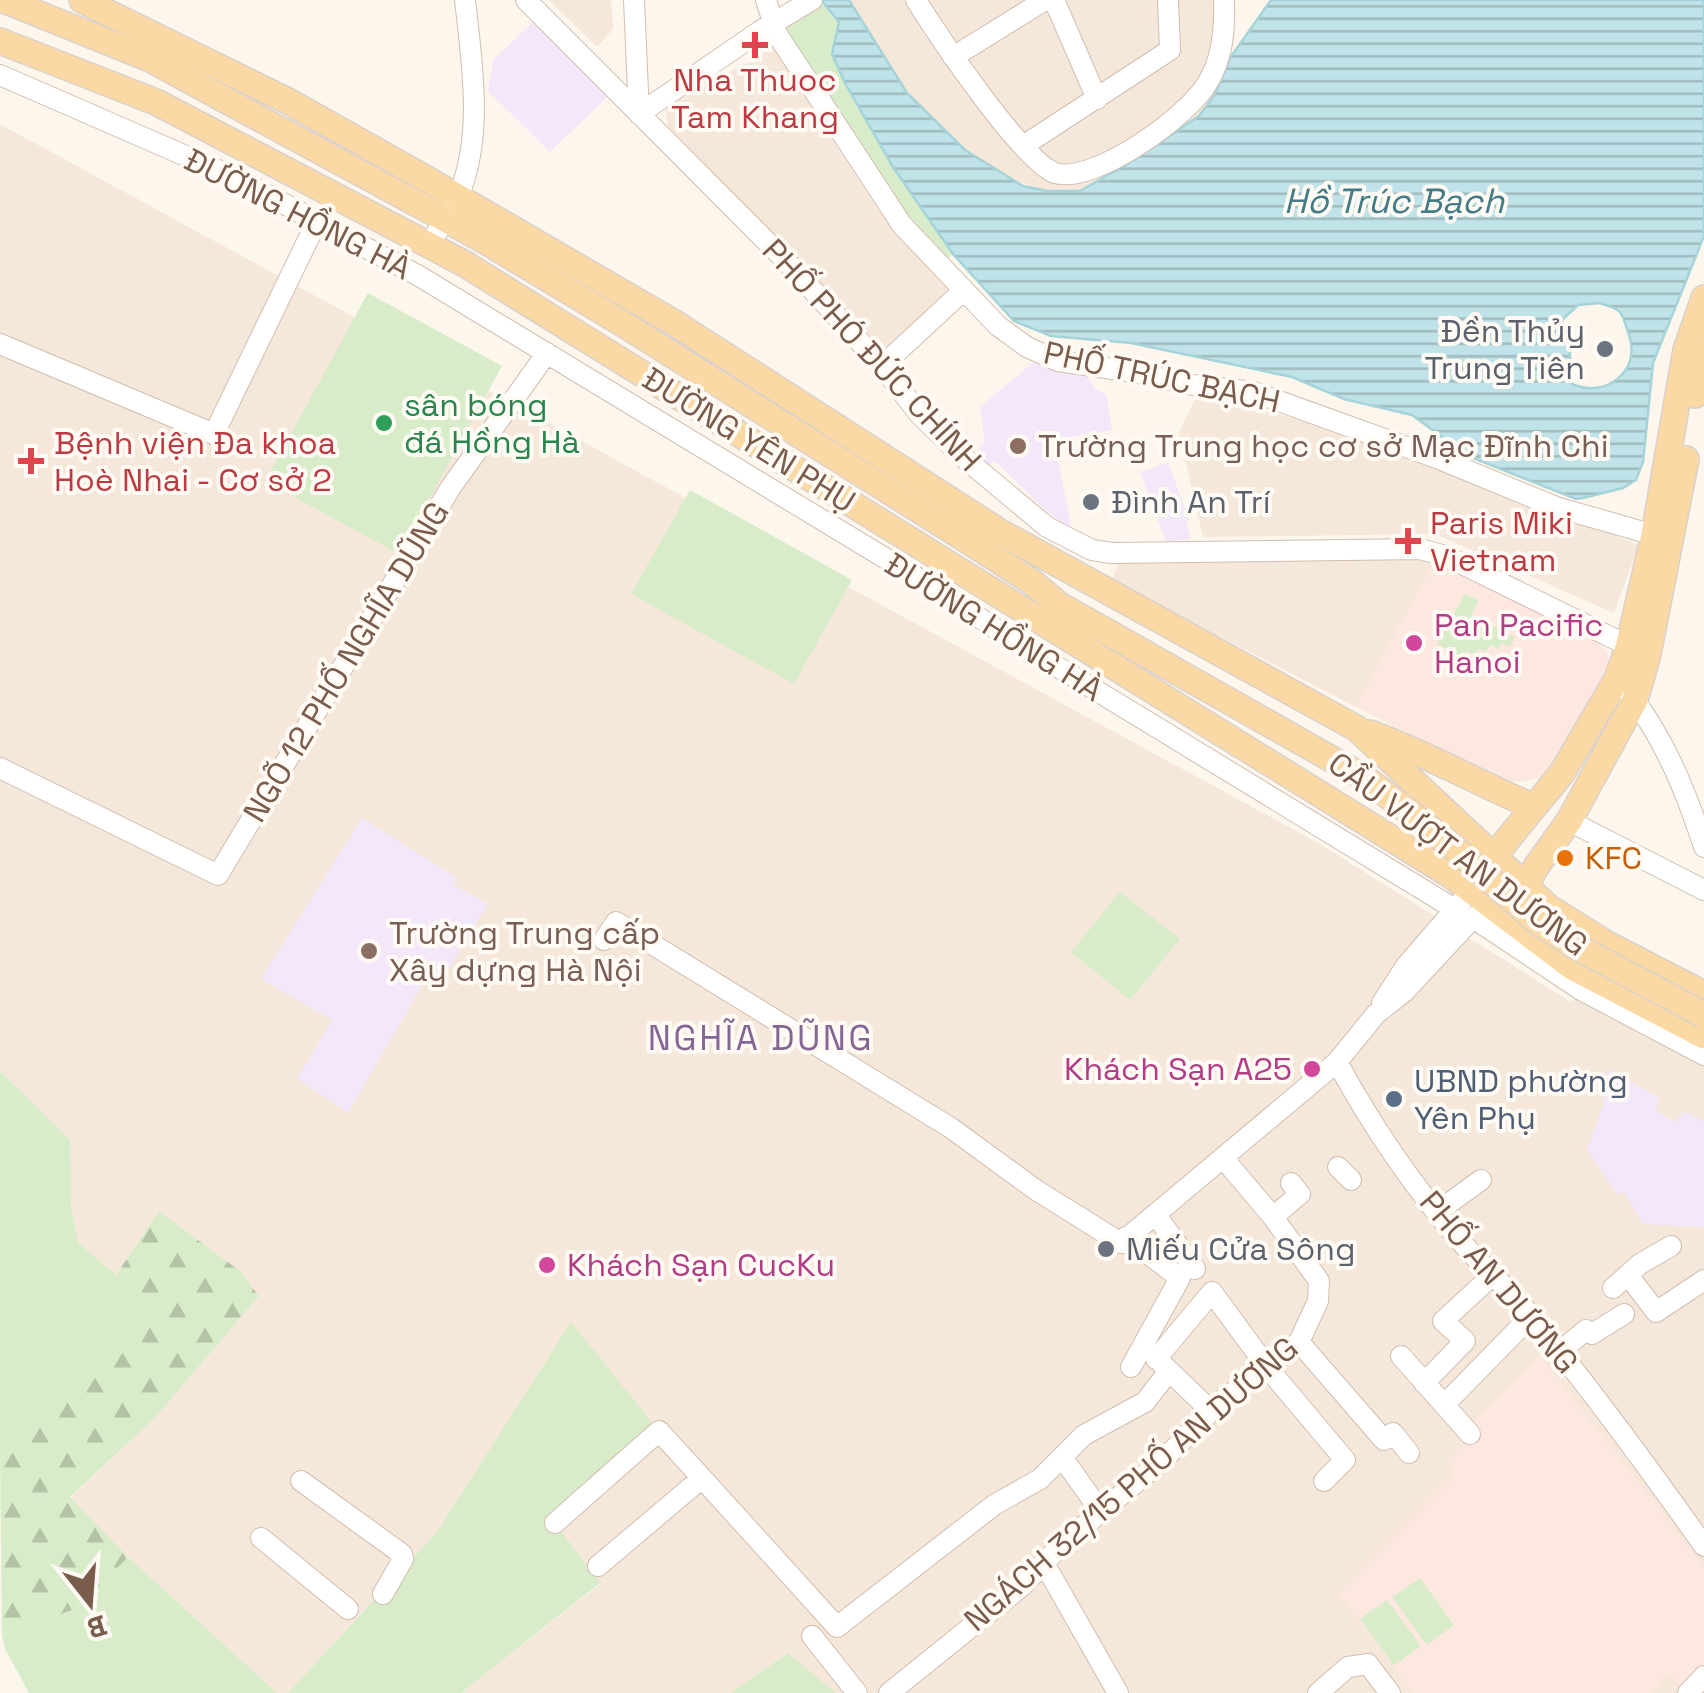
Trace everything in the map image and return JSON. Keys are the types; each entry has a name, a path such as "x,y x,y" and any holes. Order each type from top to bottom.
{"main road":[{"name":"ĐƯỜNG YÊN PHỤ","path":"4,0 150,60 452,208"},
{"name":"ĐƯỜNG YÊN PHỤ","path":"82,0 270,92 452,208 844,429 1000,532 1356,728 1548,907 1607,944 1704,994"},
{"name":"ĐƯỜNG YÊN PHỤ","path":"0,41 156,102 430,244 1354,814 1472,905 1591,977 1704,1036"},
{"name":"ĐƯỜNG YÊN PHỤ","path":"582,284 1032,582 1060,606 1109,633"},
{"path":"1525,887 1570,821 1635,700 1654,534 1686,350 1704,298"},
{"path":"1493,857 1562,773 1617,679 1638,651 1704,351"},
{"path":"994,589 1060,606"},
{"name":"CẦU VƯỢT AN DƯƠNG","path":"1109,633 1366,778 1445,840 1538,922 1704,1016"},
{"path":"1356,728 1425,753 1471,780 1534,807"},
{"path":"1354,814 1399,809 1408,804 1416,781"},
{"path":"1591,977 1607,944"}],"street":[{"path":"430,244 452,208 472,143 472,68 465,0"},
{"name":"PHỐ PHÓ ĐỨC CHÍNH","path":"526,0 786,261 882,366 920,415 1046,527 1092,550 1121,553 1420,549 1446,556 1638,651"},
{"path":"634,0 640,114"},
{"name":"PHỐ TRÚC BẠCH","path":"766,0 772,24 902,225 998,326 1043,356 1193,385 1254,392 1437,458 1556,507 1654,534"},
{"path":"640,114 812,0"},
{"path":"916,0 952,57 1022,146 1056,173 1081,173 1107,163 1188,109 1219,59 1224,0"},
{"path":"952,57 1045,0"},
{"path":"1054,0 1097,99"},
{"path":"1022,146 1170,50 1168,0"},
{"name":"ĐƯỜNG HỒNG HÀ","path":"0,75 234,177 420,276 1472,905 1581,990 1704,1055"},
{"path":"0,344 214,434 317,221"},
{"path":"882,366 964,290"},
{"name":"NGÕ 12 PHỐ NGHĨA DŨNG","path":"0,768 218,875 451,487 547,353"},
{"path":"1617,679 1646,713 1689,801 1704,847"},
{"path":"1570,821 1704,890"},
{"path":"610,931 951,1128 1089,1226 1121,1242 1338,1062 1376,1014 1404,992 1472,905 1493,857"},
{"path":"1472,905 1525,887"},
{"name":"PHỐ AN DƯƠNG","path":"1338,1062 1376,1130 1437,1212 1531,1316 1632,1444 1704,1546"},
{"name":"NGÁCH 32/15 PHỐ AN DƯƠNG","path":"889,1693 1022,1586 1100,1512 1164,1459 1211,1411 1299,1342 1318,1301 1319,1281 1224,1158"},
{"path":"1437,1212 1481,1180"},
{"path":"1273,1217 1300,1194 1291,1183"},
{"path":"1155,1214 1194,1269"},
{"path":"555,1523 659,1431 838,1626 994,1505 1040,1479 1084,1435 1145,1402 1180,1278 1126,1237"},
{"path":"1559,1352 1586,1330 1592,1334 1624,1293 1671,1246"},
{"path":"1424,1383 1464,1341 1444,1322 1494,1274"},
{"path":"1624,1293 1656,1312 1704,1280"},
{"path":"1131,1367 1156,1359 1212,1292 1267,1367 1345,1460 1324,1480"},
{"path":"1444,1404 1531,1316"},
{"path":"1299,1342 1384,1440 1392,1433 1410,1453"},
{"path":"1401,1356 1470,1434"},
{"path":"1156,1359 1211,1411"},
{"path":"1062,1457 1100,1512"},
{"path":"598,1566 702,1478"},
{"path":"301,1481 402,1554 403,1559 383,1594"},
{"path":"261,1538 348,1609"},
{"path":"1044,1563 1118,1693"},
{"path":"812,1636 857,1693"},
{"path":"1318,1693 1348,1667 1368,1664 1390,1693"},
{"path":"1688,1693 1704,1676"}],"shaded area":[{"path":"549,0 611,0 613,29 597,47"},
{"path":"849,0 1233,0 1230,58 1214,96 1199,116 1080,191 1047,191 1011,180 965,150 907,93"},
{"path":"535,20 610,94 550,152 488,91 493,60"},
{"path":"773,48 878,209 954,290 885,351 668,126 666,107"},
{"path":"0,124 1320,844 1571,1002 1581,990 1704,1054 1704,1693 836,1693 788,1653 730,1693 461,1693 600,1584 555,1523 571,1323 437,1532 288,1693 277,1693 128,1557 70,1498 153,1420 259,1296 240,1271 159,1211 116,1275 78,1242 71,1206 69,1140 0,1071"},
{"name":"Trường Trung học cơ sở Mạc Đĩnh Chi","path":"1035,361 1084,372 1095,389 1106,394 1112,430 1054,440 1072,530 1046,511 995,461 989,465 976,451 985,442 980,407"},
{"path":"1198,393 1319,425 1473,478 1639,545 1614,613 1435,534 1203,537 1179,432"},
{"path":"1168,462 1189,519 1186,521 1191,539 1166,542 1140,472"},
{"path":"1437,558 1356,707 1112,581 1119,560"},
{"path":"1437,558 1593,638 1607,651 1611,668 1543,777 1501,781 1356,707"},
{"name":"Trường Trung cấp Xây dựng Hà Nội","path":"362,818 457,878 454,885 488,904 438,987 425,980 348,1113 297,1079 332,1020 261,979"},
{"path":"1610,1070 1660,1098 1655,1110 1675,1122 1685,1111 1704,1122 1704,1227 1643,1224 1624,1191 1617,1195 1587,1150 1605,1099 1594,1087"},
{"path":"1540,1356 1704,1567 1704,1671 1685,1690 1668,1673 1651,1693 1413,1693 1340,1593 1456,1474 1447,1461 1474,1437 1467,1429"}],"green space":[{"path":"824,5 839,21 832,54 845,83 893,167 953,254 945,260 909,229 785,31 789,21"},
{"name":"sân bóng đá Hồng Hà","path":"368,293 502,366 399,554 265,481"},
{"path":"690,490 852,580 794,684 631,594"},
{"path":"1465,594 1479,600 1471,615 1515,637 1510,647 1502,643 1498,649 1490,645 1486,652 1479,648 1475,655 1467,651 1463,658 1437,644"},
{"path":"1120,892 1180,939 1130,1000 1071,952"},
{"path":"0,1071 70,1140 71,1206 78,1242 149,1304 0,1449"},
{"path":"159,1211 240,1271 259,1296 153,1420 70,1497 128,1557 78,1608 2,1635 0,1449 148,1304 116,1275"},
{"path":"571,1322 655,1426 555,1523 600,1583 461,1693 288,1693 437,1532"},
{"path":"128,1557 277,1693 29,1693 5,1649 2,1635 78,1608"},
{"path":"1420,1578 1454,1625 1427,1645 1392,1597"},
{"path":"1387,1600 1421,1646 1394,1666 1360,1619"},
{"path":"788,1653 836,1693 730,1693"}],"water":[{"name":"Hồ Trúc Bạch","path":"821,0 849,0 907,93 965,150 1023,186 1080,191 1199,116 1214,96 1230,58 1271,0 1704,0 1704,236 1653,363 1643,462 1636,480 1623,488 1576,499 1468,456 1412,415 1344,399 1292,377 1131,343 1051,336 1014,321 953,254 893,167 832,54 839,22","holes":["1599,303 1618,310 1623,317 1632,348 1630,360 1618,379 1597,388 1584,388 1572,384 1569,341 1562,320 1578,305"]}],"place":[{"name":"Nha Thuoc Tam Khang","path":"755,45"},
{"name":"Đền Thủy Trung Tiên","path":"1605,349"},
{"name":"sân bóng đá Hồng Hà","path":"384,423"},
{"name":"Trường Trung học cơ sở Mạc Đĩnh Chi","path":"1018,446"},
{"name":"Bệnh viện Đa khoa Hoè Nhai - Cơ sở 2","path":"31,461"},
{"name":"Đình An Trí","path":"1091,502"},
{"name":"Paris Miki Vietnam","path":"1408,541"},
{"name":"Pan Pacific Hanoi","path":"1414,643"},
{"name":"KFC","path":"1565,858"},
{"name":"Trường Trung cấp Xây dựng Hà Nội","path":"369,951"},
{"name":"Khách Sạn A25","path":"1312,1069"},
{"name":"UBND phường Yên Phụ","path":"1394,1099"},
{"name":"Miếu Cửa Sông","path":"1106,1249"},
{"name":"Khách Sạn CucKu","path":"547,1265"}],"district":[{"name":"NGHĨA DŨNG","path":"761,1038"}]}
